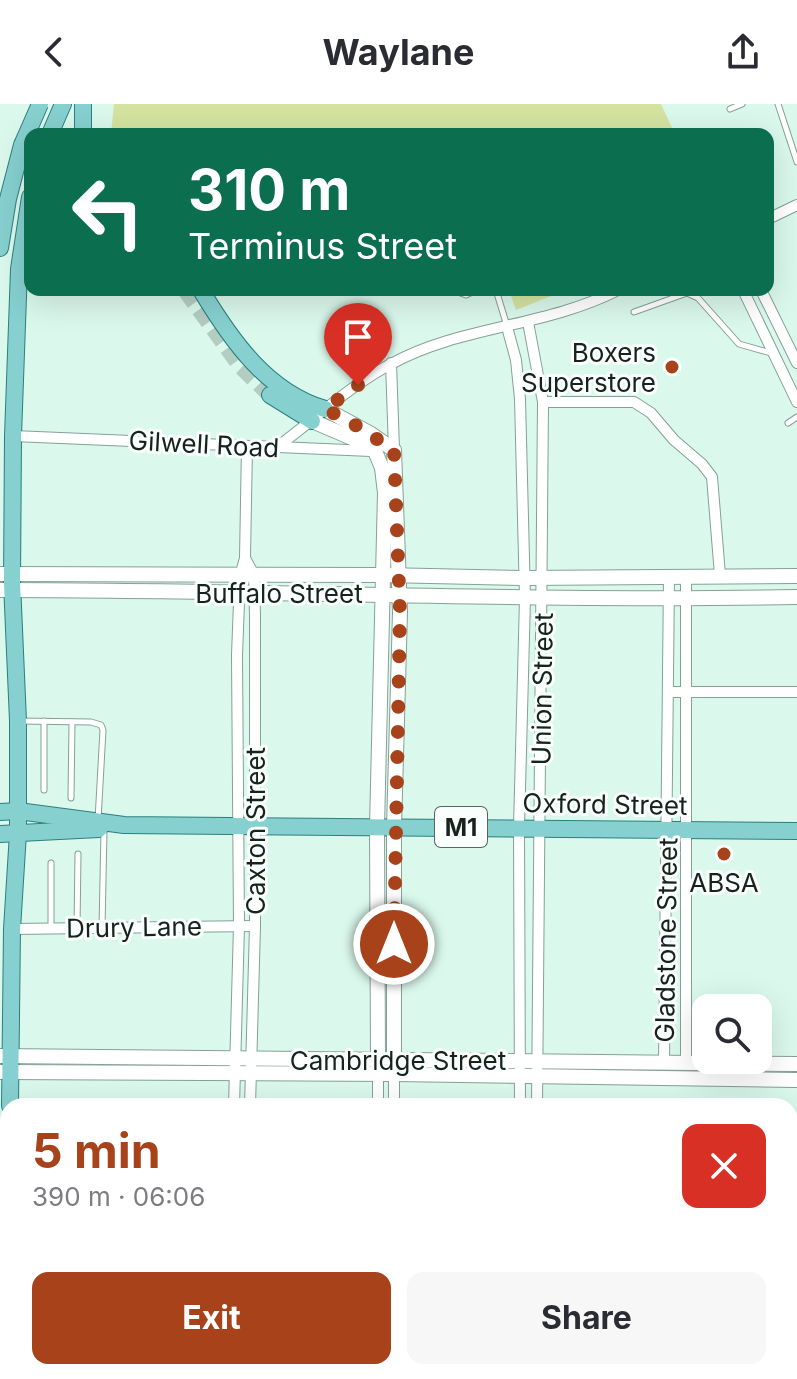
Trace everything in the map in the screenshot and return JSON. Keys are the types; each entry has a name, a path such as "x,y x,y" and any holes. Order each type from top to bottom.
{"main road":[{"path":"39,104 47,128"},
{"path":"29,128 39,104"},
{"path":"52,128 63,104"},
{"path":"83,104 83,128"},
{"path":"0,248 4,198 24,140"},
{"path":"9,1098 5,1064 18,833 18,721 6,582 19,269 24,234"},
{"path":"205,296 237,343 273,382 318,415"},
{"path":"270,395 318,415"},
{"name":"Oxford Street","path":"0,812 18,811 101,825"},
{"name":"Oxford Street","path":"0,834 101,825 797,831"}],"street":[{"path":"4,198 24,200"},
{"path":"774,216 797,205"},
{"path":"277,447 391,363 435,346 572,310 604,296"},
{"path":"746,296 797,402"},
{"path":"764,296 797,363"},
{"name":"Union Street","path":"528,322 543,402 537,1098"},
{"name":"Union Street","path":"507,327 516,360 520,399 525,598 519,827 520,1098"},
{"path":"391,363 394,450 391,575 384,593 386,827 394,1098"},
{"path":"543,402 634,402 651,413 674,440 702,464 715,484 720,575"},
{"path":"318,415 349,421 394,450"},
{"path":"318,415 375,451 384,478 391,575 399,594 386,827 378,1098"},
{"name":"Gilwell Road","path":"13,436 394,450"},
{"name":"Caxton Street","path":"247,446 245,558 255,826 250,1098"},
{"name":"Buffalo Street","path":"6,582 247,576 797,576"},
{"name":"Gladstone Street","path":"664,1062 669,577"},
{"name":"Gladstone Street","path":"686,577 686,1063"},
{"name":"Buffalo Street","path":"6,582 247,593 384,593 525,598 797,597"},
{"name":"Caxton Street","path":"234,1098 239,926 237,827 247,593"},
{"path":"669,692 797,692"},
{"name":"Drury Lane","path":"12,929 255,926"},
{"name":"Cambridge Street","path":"537,1068 664,1062 797,1064"},
{"name":"Cambridge Street","path":"5,1064 537,1068 797,1080"}],"lane":[{"path":"730,109 742,104"},
{"path":"778,104 797,162"},
{"path":"498,296 507,327"},
{"path":"634,312 679,296"},
{"path":"694,296 739,344 772,353"},
{"path":"788,423 797,417"},
{"path":"18,721 91,722 101,725 102,928"},
{"path":"44,721 44,790"},
{"path":"71,798 72,722"},
{"path":"77,928 78,854"},
{"path":"51,863 51,928"}],"green space":[{"path":"114,104 661,104 672,128 112,128"},
{"path":"511,296 551,296 516,310"}],"tunnel":[{"path":"189,296 240,366 270,395"}],"place":[{"name":"Boxers Superstore","path":"672,367"},
{"name":"ABSA","path":"724,854"}],"route":[{"path":"358,385 325,409 394,450 400,612 394,944"}]}
